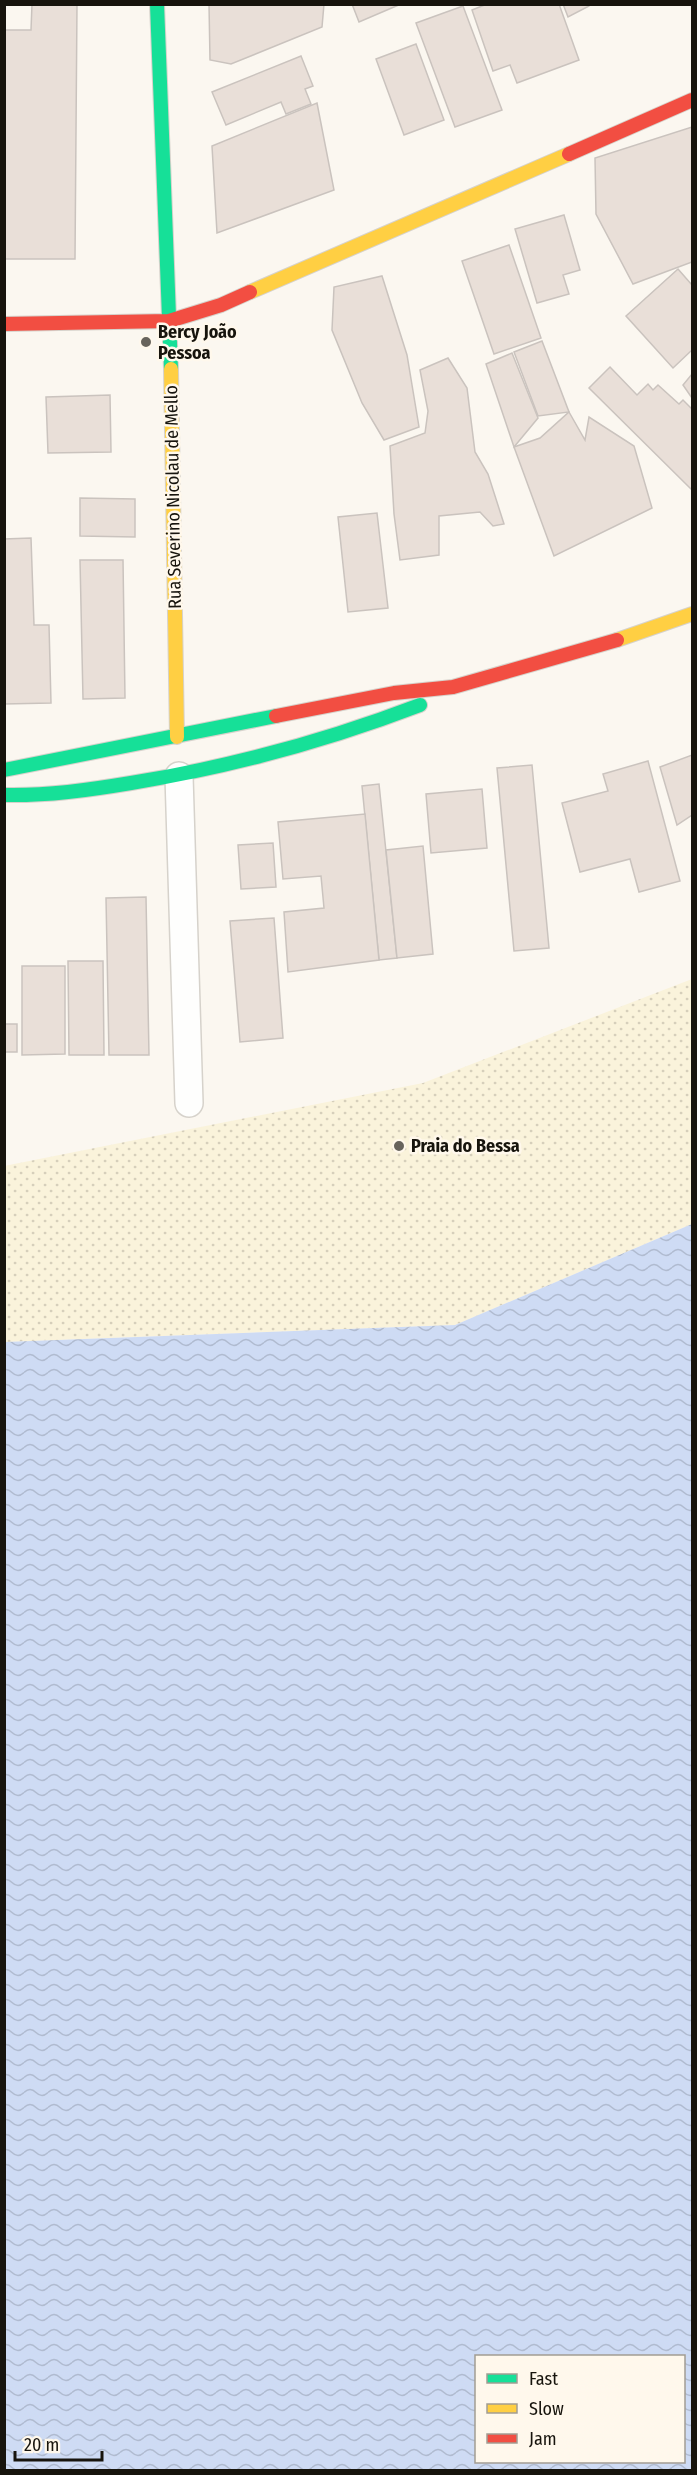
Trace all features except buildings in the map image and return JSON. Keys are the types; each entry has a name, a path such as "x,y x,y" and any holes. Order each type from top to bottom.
{"main road":[{"name":"Rua Severino Nicolau de Mello","path":"157,4 170,321 177,737"},
{"path":"4,324 170,321 231,301 693,100"},
{"path":"4,770 394,693 453,687 616,640 693,614"},
{"path":"4,795 74,791 179,776 331,737 419,705 453,687"}],"street":[{"path":"179,776 189,1102"}],"sand":[{"name":"Praia do Bessa","path":"692,979 692,1224 455,1325 5,1342 4,1166 423,1083"}],"water":[{"path":"692,1224 692,2470 5,2470 5,1342 455,1325"}],"traffic: fast":[{"path":"157,4 171,369"},
{"path":"4,795 36,795 84,790 205,769 277,752 420,705"},
{"path":"4,770 276,716"}],"traffic: slow":[{"path":"250,292 569,154"},
{"path":"171,369 177,737"},
{"path":"617,640 692,614"}],"traffic: jam":[{"path":"569,154 692,100"},
{"path":"4,324 169,321 221,305 250,292"},
{"path":"276,716 394,693 453,687 617,640"}],"place":[{"name":"Bercy João Pessoa","path":"146,342"},
{"name":"Praia do Bessa","path":"399,1146"}]}
